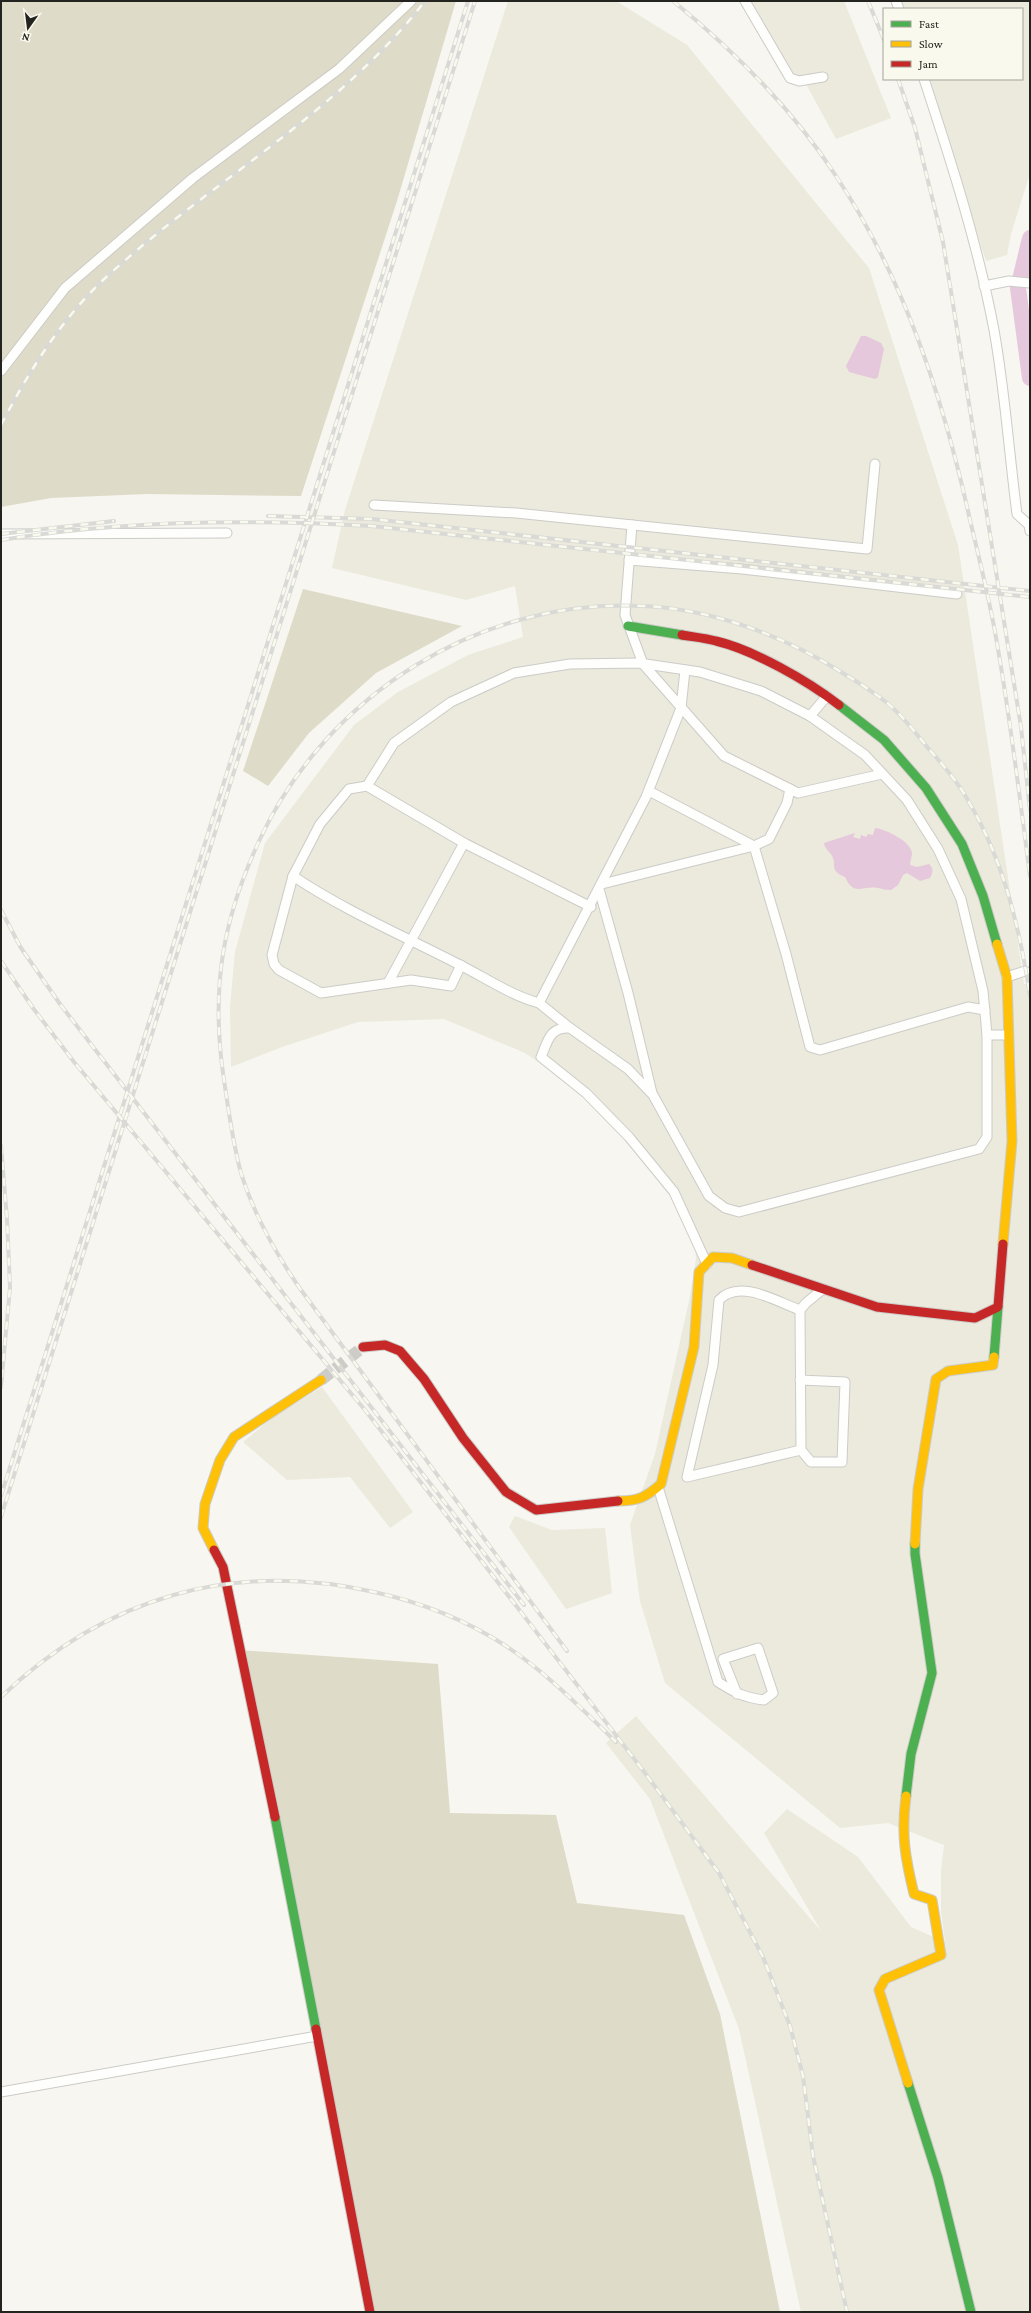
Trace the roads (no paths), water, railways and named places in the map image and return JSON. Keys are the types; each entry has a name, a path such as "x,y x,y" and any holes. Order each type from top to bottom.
{"street":[{"path":"1,371 65,288 193,178 339,69 410,1"},
{"path":"745,1 790,78 799,81 823,77"},
{"path":"924,80 952,163 984,286 994,331 1017,514 1028,525 1030,531"},
{"path":"984,286 1009,281 1030,283"},
{"path":"374,505 516,513 867,549 875,464"},
{"path":"632,525 625,615 643,664 680,708 724,756 798,793 882,774"},
{"path":"1,534 9,536 227,533"},
{"path":"629,560 742,569 958,594"},
{"path":"628,626 717,641 761,658 827,696 884,740 926,788 962,844 983,896 1007,977 1012,1141 993,1365 948,1372 936,1379 918,1489 915,1554 932,1673 911,1754 902,1824 906,1860 914,1894 932,1900 941,1954 885,1979 879,1990 938,2178 971,2312"},
{"path":"293,876 318,893 461,965 520,998 539,1003 570,1028 628,1069 653,1095 709,1196 725,1208 739,1212 979,1148 987,1137 987,1035 983,991 961,899 938,849 907,800 865,755 810,716 761,691 700,672 643,664 570,664 514,673 451,702 394,742 367,786"},
{"path":"539,1003 591,907 649,791 680,708 685,670"},
{"path":"810,716 827,696"},
{"path":"461,965 451,986 411,980 321,993 279,970 274,964 272,955 293,876 320,824 349,789 367,786 464,843 591,907"},
{"path":"601,887 754,846 769,839 788,803 790,789"},
{"path":"649,791 754,846 786,954 810,1047 820,1050 968,1007 985,1010"},
{"path":"388,983 464,843"},
{"path":"601,887 653,1095"},
{"path":"1007,977 1025,971"},
{"path":"570,1028 560,1028 553,1032 541,1057 586,1093 629,1137 674,1192 707,1264"},
{"path":"987,1035 1008,1035"},
{"path":"363,1347 386,1345 400,1351 424,1379 463,1438 506,1492 536,1510 612,1502 631,1502 646,1497 658,1487 675,1432 694,1347 699,1272 713,1257 732,1258 877,1307 975,1318 998,1307"},
{"path":"800,1310 752,1292 736,1290 725,1294 720,1300 713,1365 687,1477 801,1450"},
{"path":"800,1380 845,1382 842,1462 811,1462 801,1450 800,1380 800,1310 806,1302 823,1290"},
{"path":"321,1380 234,1437 220,1460 212,1481 205,1504 202,1528 224,1567 227,1593 260,1738 370,2312"},
{"path":"658,1487 718,1682 737,1694 742,1697 764,1700 774,1693 758,1648 723,1660 737,1694"},
{"path":"1,2092 317,2036"}],"waterway":[{"path":"1030,238 1018,288 1030,378"}],"tunnel":[{"path":"321,1380 363,1347"}],"railway":[{"path":"1,425 24,383 50,343 64,323 96,287 152,237 316,111 355,77 391,40 425,1"},
{"path":"1,1496 468,1"},
{"path":"1,1517 475,1"},
{"path":"673,1 740,61 782,105 801,128 836,176 860,216 882,256 902,298 919,341 947,429 985,584 1007,705 1030,876"},
{"path":"868,1 883,38"},
{"path":"898,80 915,128 943,242 1021,727 1030,810"},
{"path":"268,516 372,519 1030,591"},
{"path":"1,534 114,521"},
{"path":"1,540 93,528 186,523 278,522 371,526 1030,597"},
{"path":"567,1651 301,1290 266,1234 246,1189 230,1123 223,1073 219,1011 223,953 229,925 247,868 260,839 289,787 326,740 369,699 417,665 469,638 525,618 583,608 643,606 695,612 720,618 746,626 795,646 864,686 897,712 945,768 966,796 982,826 1001,873 1016,922 1030,996"},
{"path":"1,910 21,948 60,1004 524,1605"},
{"path":"1,961 33,1008 74,1062 365,1410 642,1769 719,1873 763,1957 790,2026 803,2076 813,2156 847,2312"},
{"path":"1,1146 7,1219 10,1287 1,1387"},
{"path":"1,1697 41,1662 83,1634 128,1611 174,1595 221,1585 271,1581 322,1583 391,1596 442,1613 475,1628 506,1646 536,1668 563,1691 616,1742"}]}
